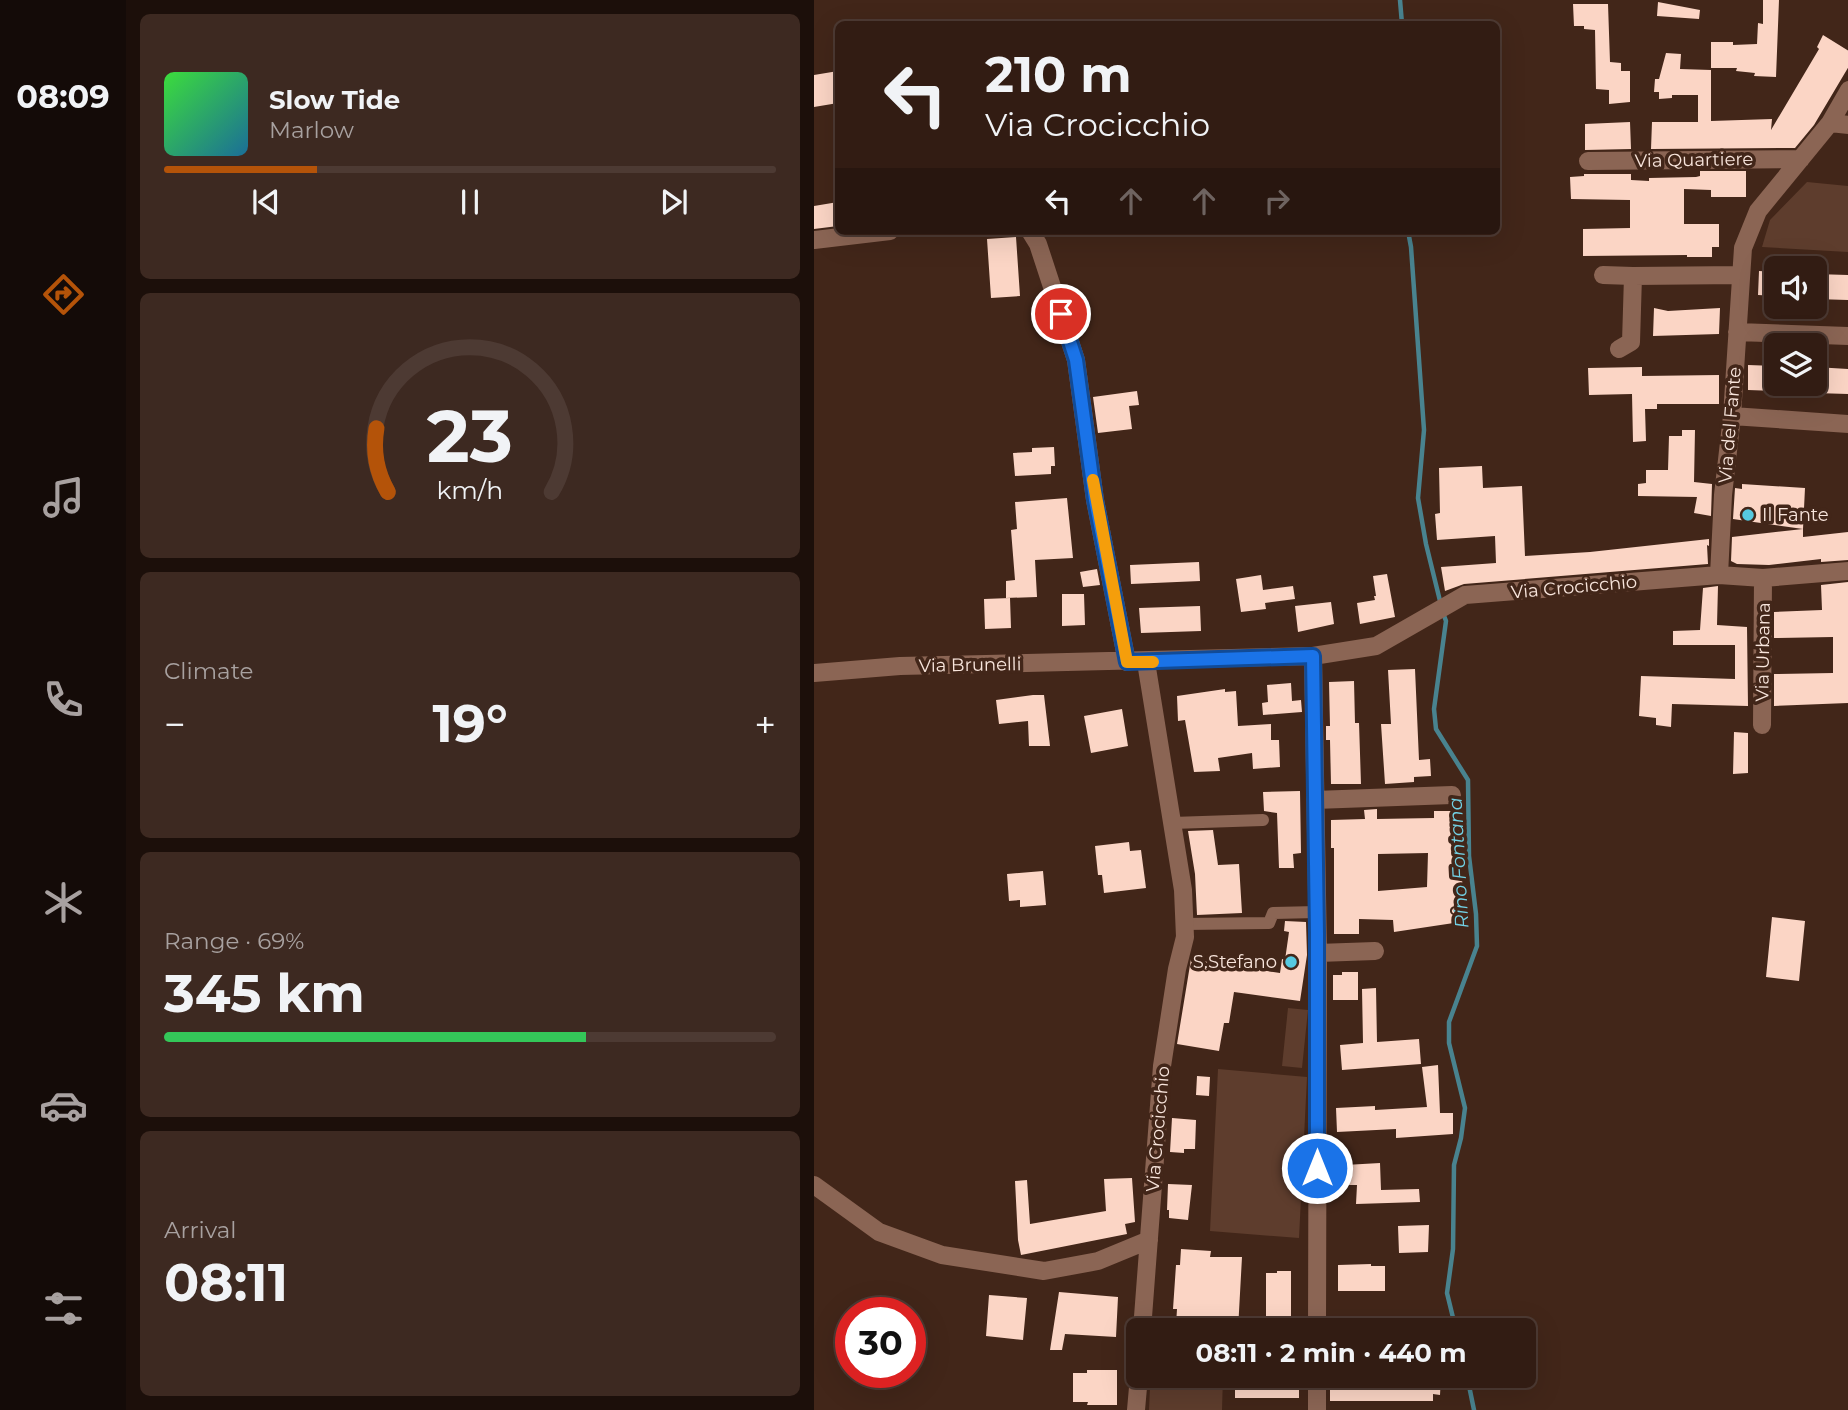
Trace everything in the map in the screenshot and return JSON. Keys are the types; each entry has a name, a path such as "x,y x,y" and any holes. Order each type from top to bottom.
{"street":[{"name":"Via del Fante","path":"1719,575 1743,248 1758,211 1830,124 1848,90"},
{"path":"1830,124 1848,125"},
{"name":"Via Quartiere","path":"1588,162 1801,159"},
{"path":"814,240 856,235"},
{"path":"1033,235 1039,244 1076,360 1095,500 1127,662"},
{"path":"1603,275 1741,275"},
{"path":"1619,349 1631,342 1633,276"},
{"path":"1737,332 1848,336"},
{"path":"1732,416 1848,424"},
{"name":"Via Crocicchio","path":"1127,662 1313,656 1376,646 1465,596 1719,575 1763,578 1848,571"},
{"name":"Via Urbana","path":"1762,725 1763,578"},
{"path":"1313,656 1317,912 1317,1318"},
{"name":"Via Brunelli","path":"814,673 900,666 1127,662"},
{"name":"Via Crocicchio","path":"1143,1318 1162,1066 1177,969 1185,937 1183,890 1146,662"},
{"path":"1315,800 1452,795"},
{"path":"1172,823 1263,820"},
{"path":"1184,924 1269,923 1273,913 1317,912"},
{"path":"1317,953 1375,951"},
{"path":"814,1185 879,1233 942,1255 1044,1271 1098,1261 1149,1240"},
{"path":"1136,1410 1138,1388"},
{"path":"1317,1388 1317,1410"}],"shaded area":[{"path":"1807,182 1848,186 1848,252 1762,247 1770,220"},
{"path":"1288,1008 1308,1010 1302,1068 1282,1066"},
{"path":"1218,1069 1307,1077 1299,1238 1210,1231"},
{"path":"1150,1388 1223,1388 1222,1410 1149,1410"}],"building":[{"path":"1763,0 1779,0 1776,77 1754,76 1755,73 1736,71 1737,68 1711,68 1711,42 1757,44 1758,23 1763,24"},
{"path":"1658,2 1700,10 1699,19 1657,16"},
{"path":"1573,4 1608,4 1610,62 1621,63 1621,71 1630,71 1630,102 1609,104 1609,90 1596,89 1595,30 1574,26"},
{"path":"1823,35 1849,51 1849,66 1814,125 1795,148 1651,149 1652,122 1698,122 1698,95 1672,95 1672,98 1659,99 1659,92 1654,92 1655,79 1659,79 1666,53 1681,54 1680,69 1711,70 1711,121 1772,119 1771,130 1819,49 1817,47"},
{"path":"835,72 835,104 814,107 814,75"},
{"path":"1630,122 1631,149 1585,150 1585,124"},
{"path":"1700,171 1746,171 1746,197 1711,197 1711,190 1684,189 1684,224 1719,224 1719,247 1712,247 1712,257 1583,256 1583,229 1630,228 1630,200 1571,199 1570,177 1584,174 1631,174 1631,180 1649,181 1649,178 1696,177 1700,176"},
{"path":"835,202 835,226 814,229 814,206"},
{"path":"1016,237 1020,296 991,298 987,239"},
{"path":"1759,271 1764,271 1764,295 1758,295"},
{"path":"1827,274 1849,275 1849,300 1827,299"},
{"path":"1654,308 1668,311 1720,308 1719,334 1653,336"},
{"path":"1748,365 1764,366 1764,391 1748,390"},
{"path":"1642,367 1642,376 1719,375 1719,404 1657,404 1657,409 1645,409 1646,441 1633,442 1632,394 1589,395 1588,368"},
{"path":"1827,368 1849,369 1849,394 1827,393"},
{"path":"1137,391 1139,405 1129,406 1132,429 1098,433 1093,397"},
{"path":"1682,430 1695,430 1694,482 1712,484 1711,516 1694,513 1697,497 1638,496 1638,484 1646,483 1646,470 1668,470 1669,436 1682,436"},
{"path":"1054,447 1055,466 1051,466 1051,474 1015,476 1013,453 1032,452 1032,448"},
{"path":"1482,466 1483,488 1522,486 1525,556 1709,539 1708,564 1464,584 1445,591 1441,567 1496,563 1495,536 1437,540 1435,514 1440,513 1439,468"},
{"path":"1742,484 1805,488 1803,529 1733,519 1735,488 1742,489"},
{"path":"1067,498 1073,558 1035,560 1037,597 1006,598 1006,581 1015,580 1011,530 1017,529 1015,502"},
{"path":"1803,529 1803,537 1849,532 1849,560 1821,562 1821,559 1769,565 1737,564 1731,561 1732,537"},
{"path":"1199,562 1200,581 1131,584 1130,565"},
{"path":"1097,569 1100,585 1083,587 1080,572"},
{"path":"1387,574 1395,617 1360,624 1357,603 1375,600 1373,576"},
{"path":"1261,575 1263,590 1293,586 1295,599 1265,603 1266,609 1241,612 1236,579"},
{"path":"1849,582 1849,703 1774,706 1774,674 1833,673 1833,637 1774,638 1774,612 1822,610 1821,585"},
{"path":"1718,586 1717,625 1747,627 1748,706 1672,704 1671,727 1656,725 1656,718 1639,716 1641,676 1735,679 1735,645 1673,645 1673,631 1700,630 1703,588"},
{"path":"1062,594 1084,594 1085,625 1062,626"},
{"path":"1010,598 1011,628 985,629 984,599"},
{"path":"1331,602 1334,624 1298,632 1295,606"},
{"path":"1200,606 1201,631 1141,633 1139,608"},
{"path":"1415,669 1419,760 1430,759 1431,776 1414,777 1414,782 1385,784 1381,724 1391,724 1388,670"},
{"path":"1354,681 1355,723 1359,723 1361,784 1331,784 1330,740 1326,740 1326,726 1330,726 1329,682"},
{"path":"1291,683 1292,701 1301,700 1302,712 1263,715 1262,703 1268,702 1267,685"},
{"path":"1225,689 1225,692 1236,691 1238,726 1271,724 1271,740 1279,740 1280,767 1253,769 1252,753 1218,758 1220,771 1194,772 1185,720 1178,721 1177,696"},
{"path":"1044,695 1050,746 1029,746 1028,721 999,724 996,700"},
{"path":"1122,709 1128,746 1091,753 1084,716"},
{"path":"1734,732 1748,733 1748,773 1733,774"},
{"path":"1300,791 1301,853 1293,854 1294,868 1279,868 1277,813 1264,811 1263,792"},
{"path":"1377,809 1377,819 1434,818 1434,811 1459,811 1457,838 1467,921 1394,932 1393,920 1359,919 1359,934 1334,934 1334,848 1331,848 1331,820 1365,819 1364,810","holes":["1428,853 1427,887 1378,891 1378,854"]},
{"path":"1213,830 1218,865 1239,864 1242,913 1197,915 1195,874 1188,831"},
{"path":"1129,842 1130,851 1141,850 1146,888 1104,893 1102,875 1098,875 1095,846"},
{"path":"1043,871 1046,905 1020,907 1020,900 1009,901 1007,874"},
{"path":"1772,917 1805,921 1799,981 1766,977"},
{"path":"1285,921 1306,922 1307,955 1300,1001 1234,992 1229,1023 1224,1023 1219,1051 1177,1044 1191,959 1280,973 1289,932 1284,931"},
{"path":"1342,972 1358,972 1358,1000 1333,1000 1333,975 1342,975"},
{"path":"1376,988 1377,1042 1419,1039 1421,1064 1342,1070 1340,1045 1363,1043 1362,989"},
{"path":"1438,1065 1440,1113 1453,1113 1453,1134 1396,1138 1396,1129 1337,1132 1336,1108 1375,1106 1375,1110 1427,1107 1422,1067"},
{"path":"1197,1076 1210,1077 1209,1096 1196,1095"},
{"path":"1172,1118 1196,1120 1195,1149 1184,1149 1184,1153 1170,1152"},
{"path":"1380,1163 1381,1190 1419,1189 1420,1202 1356,1204 1357,1185 1346,1185 1345,1165"},
{"path":"1132,1178 1135,1222 1125,1224 1127,1234 1021,1255 1015,1181 1027,1180 1030,1224 1106,1211 1104,1179"},
{"path":"1168,1184 1192,1185 1188,1220 1169,1218"},
{"path":"1429,1225 1428,1252 1399,1253 1398,1226"},
{"path":"1181,1249 1211,1251 1210,1257 1242,1257 1239,1318 1176,1318 1177,1309 1173,1309 1176,1265 1180,1265"},
{"path":"1338,1265 1385,1266 1385,1291 1338,1291"},
{"path":"1291,1271 1291,1318 1266,1318 1266,1273"},
{"path":"1059,1292 1118,1297 1116,1337 1065,1334 1062,1350 1050,1350"},
{"path":"989,1295 1027,1298 1023,1340 986,1336"},
{"path":"1087,1370 1117,1370 1117,1405 1073,1402 1073,1373 1087,1373"},
{"path":"1235,1388 1299,1388 1299,1398 1235,1398"},
{"path":"1330,1388 1440,1388 1440,1395 1433,1394 1433,1401 1330,1401"}],"waterway":[{"name":"Rino Fontana","path":"1400,0 1402,21"},
{"name":"Rino Fontana","path":"1409,235 1424,430 1418,498 1441,605"},
{"name":"Rino Fontana","path":"1443,613 1446,621 1434,709 1436,729 1468,780 1469,856 1477,946 1449,1022 1449,1043 1465,1108 1454,1165 1453,1249 1447,1293 1453,1318"},
{"name":"Rino Fontana","path":"1469,1388 1474,1410"}],"slow traffic":[{"path":"1093,480 1127,662 1153,662"}],"place":[{"name":"Il Fante","path":"1748,515"},
{"name":"S.Stefano","path":"1291,962"}],"route":[{"path":"1061,314 1076,360 1095,500 1127,662 1313,656 1317,1168"}]}
